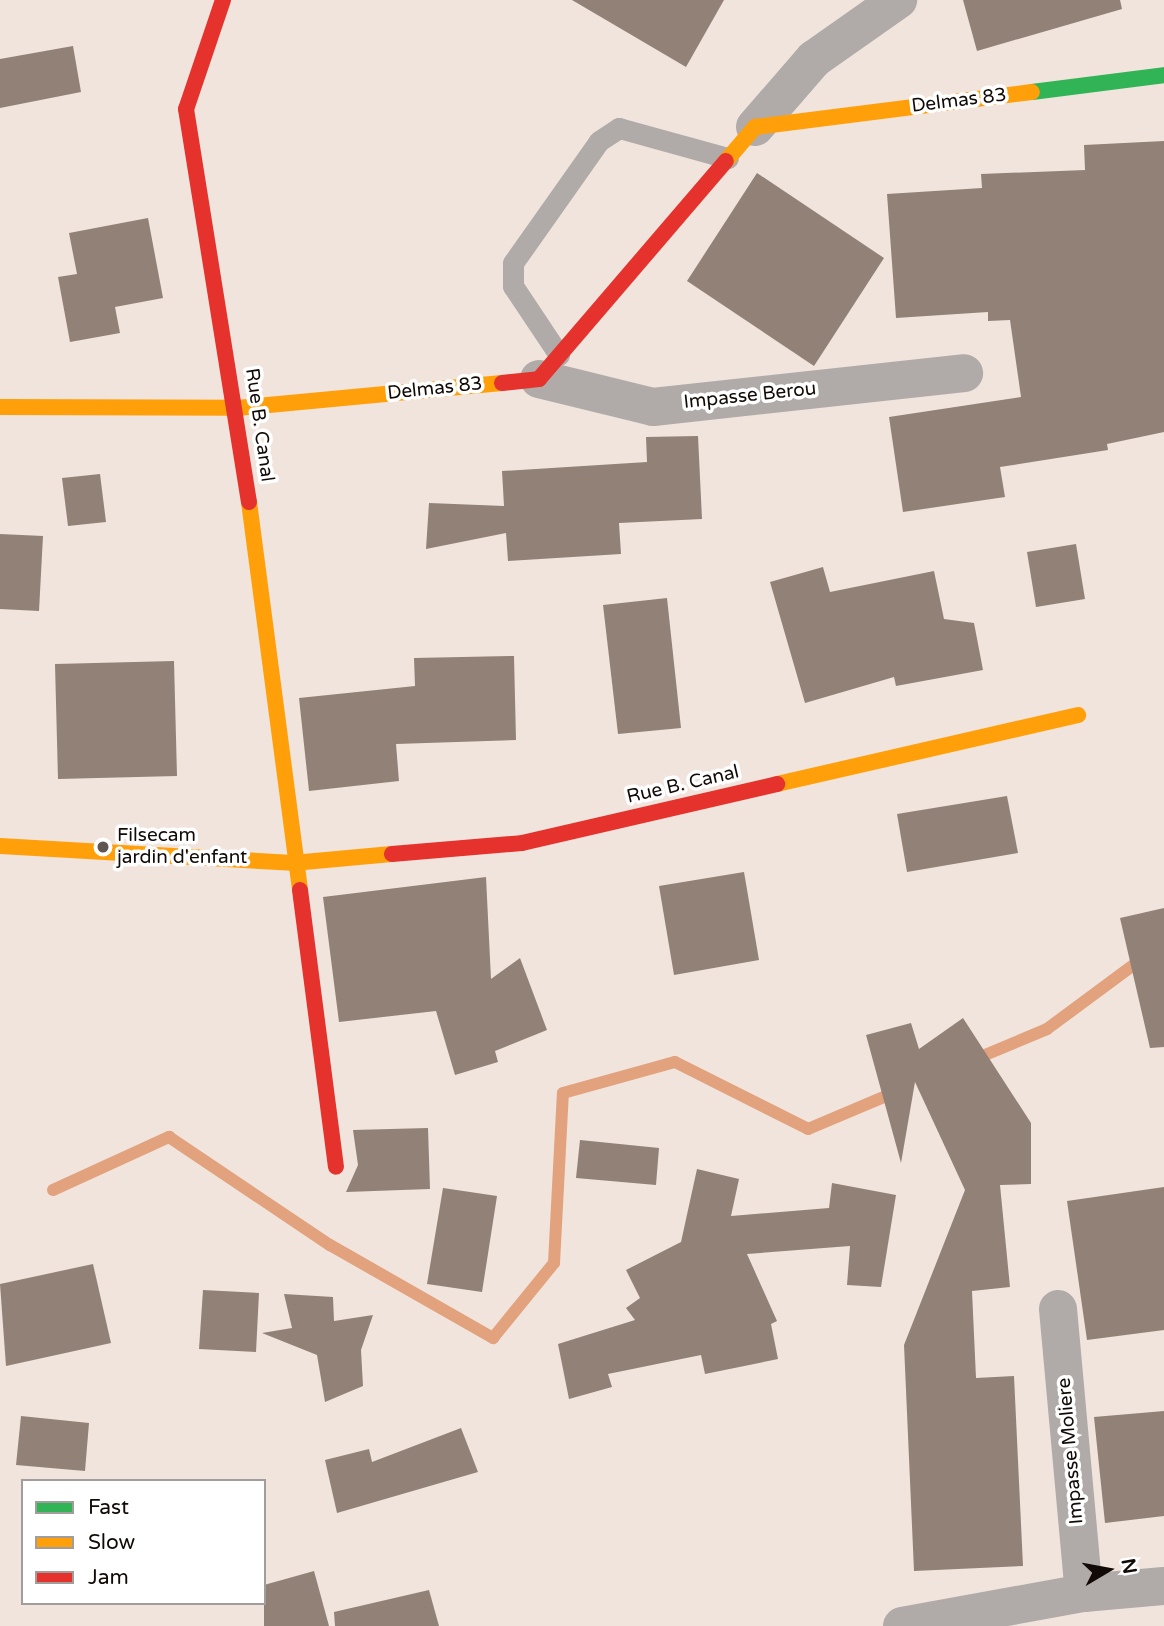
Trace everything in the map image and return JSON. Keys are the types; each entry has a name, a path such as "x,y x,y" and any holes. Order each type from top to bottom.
{"street":[{"name":"Rue B. Canal","path":"223,0 186,109 237,408 293,863"},
{"path":"549,367 814,59 898,0"},
{"name":"Delmas 83","path":"755,127 1164,75"},
{"name":"Delmas 83","path":"0,407 237,408 549,367"},
{"name":"Impasse Berou","path":"549,367 653,407 964,373"},
{"name":"Rue B. Canal","path":"0,846 293,863 522,843 1078,715"},
{"path":"293,863 336,1167"},
{"name":"Impasse Moliere","path":"1058,1309 1084,1593"},
{"path":"902,1626 1084,1593 1164,1586"}],"lane":[{"path":"549,367 513,286 513,263 599,141 619,128 728,158"}],"building":[{"path":"572,0 724,0 686,67"},
{"path":"963,0 1120,0 1122,9 977,51"},
{"path":"73,46 81,92 0,108 0,59"},
{"path":"1164,141 1164,432 1107,444 1108,450 1000,467 1005,497 903,512 889,417 1021,397 1010,320 988,321 988,312 896,318 887,194 982,188 981,174 1085,170 1084,145"},
{"path":"757,173 884,258 814,366 687,281"},
{"path":"148,218 163,298 115,307 120,333 70,342 58,277 77,274 69,233"},
{"path":"698,436 702,519 619,523 621,554 508,561 506,533 426,549 429,503 504,506 502,471 647,462 646,437"},
{"path":"100,474 106,522 68,526 62,478"},
{"path":"0,534 43,536 39,611 0,609"},
{"path":"1076,544 1085,599 1036,607 1027,552"},
{"path":"823,567 830,592 934,571 944,619 974,623 983,670 896,686 894,677 805,703 770,582"},
{"path":"667,598 681,728 618,734 603,605"},
{"path":"514,656 516,740 396,744 399,781 309,791 299,698 415,686 414,658"},
{"path":"174,661 177,776 58,779 55,664"},
{"path":"1007,796 1018,853 907,872 897,814"},
{"path":"744,872 759,960 674,975 659,886"},
{"path":"486,877 491,979 520,958 547,1030 495,1051 498,1062 455,1075 436,1011 339,1022 323,897"},
{"path":"1164,908 1164,1047 1150,1048 1120,918"},
{"path":"963,1018 1031,1123 1031,1184 1000,1185 1010,1287 972,1291 976,1378 1014,1376 1023,1566 914,1571 904,1345 965,1190 915,1082 901,1163 866,1035 911,1023 919,1049"},
{"path":"428,1128 430,1189 346,1192 358,1165 353,1130"},
{"path":"580,1140 659,1148 656,1185 576,1178"},
{"path":"697,1169 739,1179 731,1216 829,1208 832,1183 896,1195 881,1287 847,1285 850,1246 747,1254 777,1321 771,1324 778,1359 705,1374 701,1355 608,1374 612,1387 569,1399 558,1344 635,1320 626,1308 640,1298 626,1270 681,1242"},
{"path":"1164,1187 1164,1330 1087,1340 1067,1201"},
{"path":"443,1188 497,1196 482,1292 427,1284"},
{"path":"93,1264 111,1343 6,1366 0,1284"},
{"path":"203,1290 259,1293 256,1352 199,1349"},
{"path":"284,1294 333,1297 334,1321 373,1315 361,1350 363,1386 325,1402 317,1355 262,1333 292,1328"},
{"path":"1164,1411 1164,1516 1105,1523 1094,1417"},
{"path":"21,1416 89,1423 85,1471 16,1465"},
{"path":"461,1428 478,1472 337,1513 325,1460 369,1449 372,1462"},
{"path":"314,1571 329,1626 264,1626 266,1584"},
{"path":"429,1590 439,1626 335,1626 334,1612"}],"waterway":[{"path":"973,1060 1047,1029 1135,964 1164,958"},
{"path":"53,1190 169,1137 330,1245 493,1338 554,1263 563,1093 675,1062 808,1129 898,1091"}],"traffic: fast":[{"path":"1032,92 1164,75"}],"traffic: slow":[{"path":"726,161 755,127 1032,92"},
{"path":"0,407 237,408 502,383"},
{"path":"249,502 300,890"},
{"path":"777,784 1078,715"},
{"path":"0,846 293,863 392,854"}],"traffic: jam":[{"path":"223,0 186,109 249,502"},
{"path":"502,383 539,379 726,161"},
{"path":"392,854 522,843 777,784"},
{"path":"300,890 336,1167"}],"place":[{"name":"Filsecam jardin d'enfant","path":"103,847"}]}
